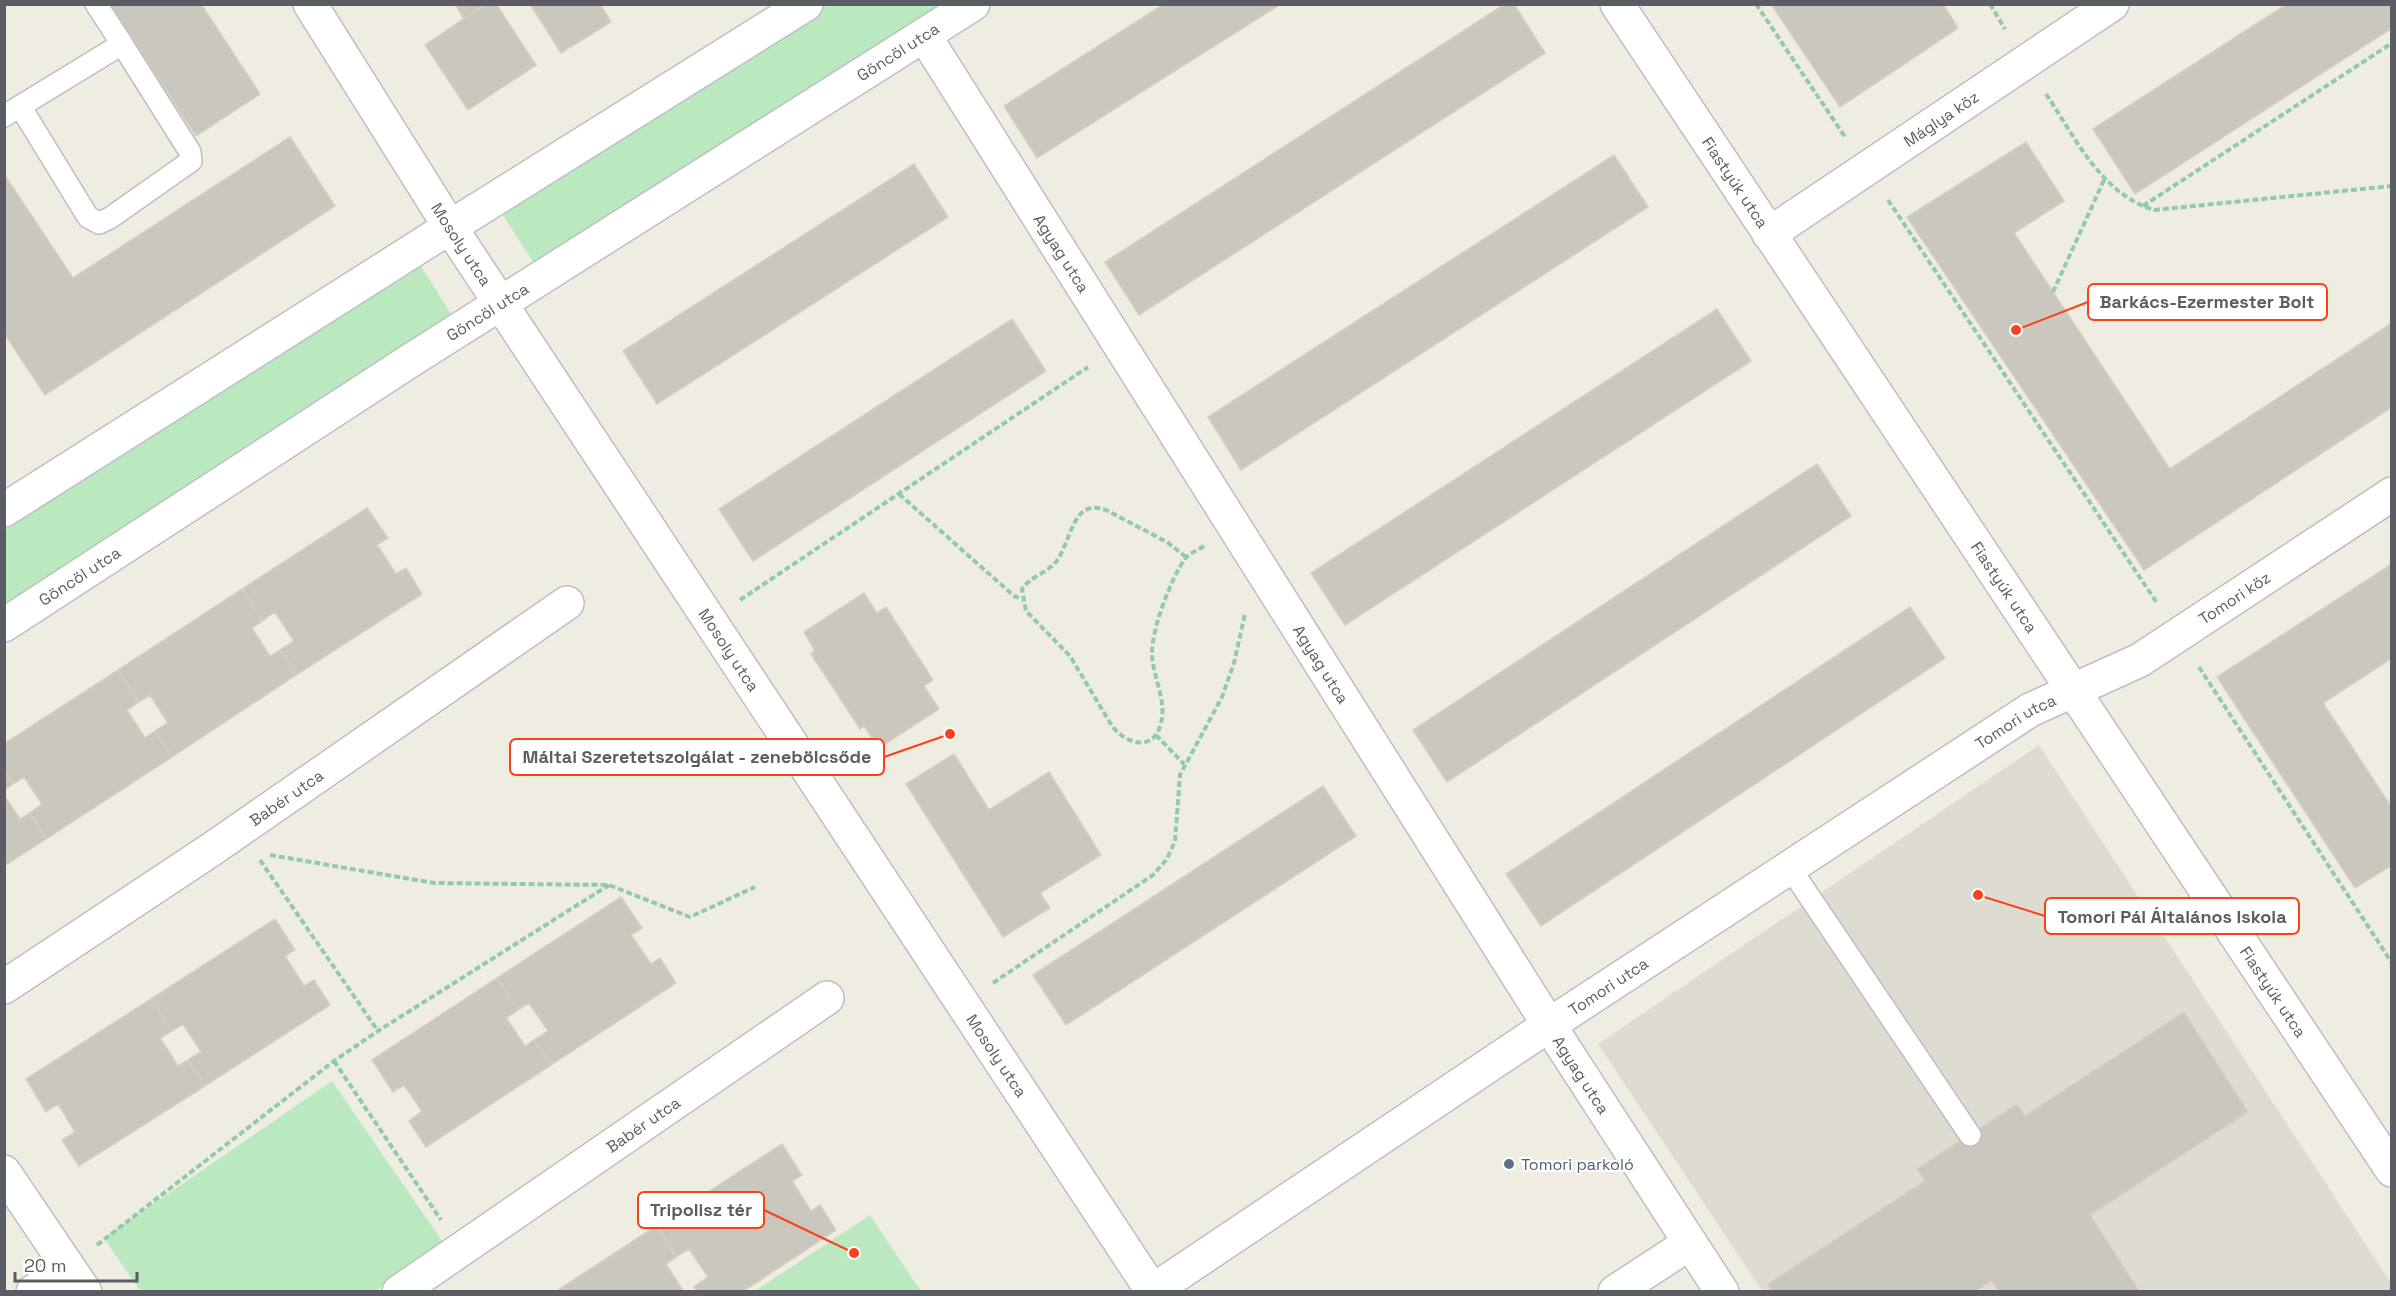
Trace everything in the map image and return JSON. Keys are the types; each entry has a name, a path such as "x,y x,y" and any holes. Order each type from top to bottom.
{"street":[{"name":"Mosoly utca","path":"310,4 500,303 1152,1291"},
{"path":"4,510 450,226 806,4"},
{"name":"Göncöl utca","path":"4,625 500,303 973,4"},
{"name":"Fiastyúk utca","path":"1617,4 2391,1170"},
{"name":"Máglya köz","path":"1769,234 2112,4"},
{"name":"Agyag utca","path":"924,35 1549,1025 1722,1292"},
{"name":"Tomori köz","path":"2074,692 2110,672 2140,660 2391,494"},
{"name":"Babér utca","path":"4,987 212,849 567,603"},
{"name":"Tomori utca","path":"1152,1291 1549,1025 2030,710 2074,692"},
{"name":"Babér utca","path":"399,1292 827,998"},
{"path":"4,1172 77,1280 33,1292"},
{"path":"1615,1292 1690,1243"}],"lane":[{"path":"96,4 122,44 190,152 191,161 110,218 99,223 88,217 12,111 122,44"},
{"path":"1790,868 1970,1135"}],"path":[{"path":"1756,4 2178,635 2391,963"},
{"path":"1990,4 2026,63 2104,180 2142,207 2154,210 2391,186"},
{"path":"2142,207 2391,43"},
{"path":"2053,292 2104,180"},
{"path":"710,620 1121,345"},
{"path":"899,494 1014,596 1023,599"},
{"path":"1097,506 1106,510 1167,542 1186,557 1162,609 1152,654 1162,709 1161,724 1156,735 1148,741 1139,742 1120,736 1070,656 1032,620 1026,611 1022,589 1028,580 1053,565 1065,547 1075,521 1081,512 1088,508 1097,506"},
{"path":"962,1004 1153,875 1167,859 1175,841 1180,775 1184,764 1222,697 1234,663 1247,602 1271,584"},
{"path":"1156,735 1184,764"},
{"path":"212,849 254,852 434,883 609,885 690,917 755,887"},
{"path":"254,852 378,1031"},
{"path":"77,1280 334,1061 609,885"},
{"path":"334,1061 460,1249"}],"shaded area":[{"path":"2039,745 2391,1283 2391,1291 1762,1291 1598,1044"}],"green space":[{"path":"827,5 943,5 535,265 501,212"},
{"path":"421,266 453,317 5,610 5,530"},
{"path":"332,1081 444,1244 375,1291 141,1292 104,1238"},
{"path":"870,1215 921,1291 755,1291"}],"building":[{"path":"110,4 201,4 260,94 196,136"},
{"path":"455,4 486,4 464,19"},
{"path":"486,4 496,4 536,65 468,110 425,45"},
{"path":"530,4 600,4 611,22 561,53"},
{"path":"1164,4 1281,4 1037,158 1004,106"},
{"path":"1505,4 1514,4 1545,53 1139,315 1105,262"},
{"path":"1771,4 1943,4 1958,28 1840,107"},
{"path":"2287,4 2392,4 2392,28 2135,194 2093,129"},
{"path":"290,137 335,206 45,395 4,333 4,174 73,278"},
{"path":"2026,142 2064,201 2014,233 2170,469 2392,323 2392,407 2144,570 1907,217"},
{"path":"1614,155 1648,207 1241,470 1208,417"},
{"path":"914,164 948,217 657,404 623,351"},
{"path":"1717,309 1751,361 1345,625 1311,573"},
{"path":"1012,319 1046,371 753,561 719,509"},
{"path":"1817,464 1851,516 1447,782 1413,730"},
{"path":"367,508 388,538 377,545 396,574 406,568 422,594 296,675 280,650 294,641 275,612 262,621 242,589"},
{"path":"2392,564 2392,658 2323,703 2392,808 2392,865 2355,888 2217,677"},
{"path":"242,589 262,621 252,628 270,656 280,650 296,675 172,757 155,731 168,723 150,695 139,702 118,670"},
{"path":"864,593 877,613 886,607 933,680 924,686 939,709 879,748 864,726 860,729 811,654 815,651 804,632"},
{"path":"1910,607 1945,658 1541,926 1506,874"},
{"path":"118,670 139,702 127,710 145,738 155,731 172,757 46,839 30,813 42,804 24,777 13,784 4,770 4,744"},
{"path":"954,754 989,810 1049,772 1101,855 1040,893 1050,908 1003,937 906,784"},
{"path":"4,770 13,784 4,790"},
{"path":"1323,786 1356,836 1066,1025 1033,975"},
{"path":"4,795 20,819 30,813 46,839 4,866"},
{"path":"621,897 642,928 631,935 651,964 660,958 676,983 551,1065 534,1040 548,1031 529,1003 518,1010 497,978"},
{"path":"275,919 295,950 285,956 304,986 314,980 330,1005 205,1086 188,1060 201,1052 183,1024 172,1031 151,999"},
{"path":"497,978 518,1010 506,1018 525,1046 534,1040 551,1065 426,1147 409,1121 422,1111 404,1085 393,1092 372,1060"},
{"path":"151,999 172,1031 160,1038 178,1066 188,1060 205,1086 79,1166 62,1140 75,1132 58,1104 46,1112 26,1079"},
{"path":"2184,1012 2248,1112 2090,1215 2140,1292 1999,1292 1992,1280 1974,1292 1773,1292 1768,1284 1925,1181 1917,1169 2017,1104 2025,1116"},
{"path":"782,1144 802,1175 792,1181 811,1211 820,1205 836,1230 742,1292 698,1292 694,1287 708,1277 689,1249 676,1257 656,1226"},
{"path":"656,1226 676,1257 666,1264 684,1292 555,1292"}],"place":[{"name":"Barkács-Ezermester Bolt","path":"2016,330"},
{"name":"Máltai Szeretetszolgálat - zenebölcsőde","path":"950,734"},
{"name":"Tomori Pál Általános Iskola","path":"1978,895"},
{"name":"Tomori parkoló","path":"1509,1164"},
{"name":"Tripolisz tér","path":"854,1253"}]}
